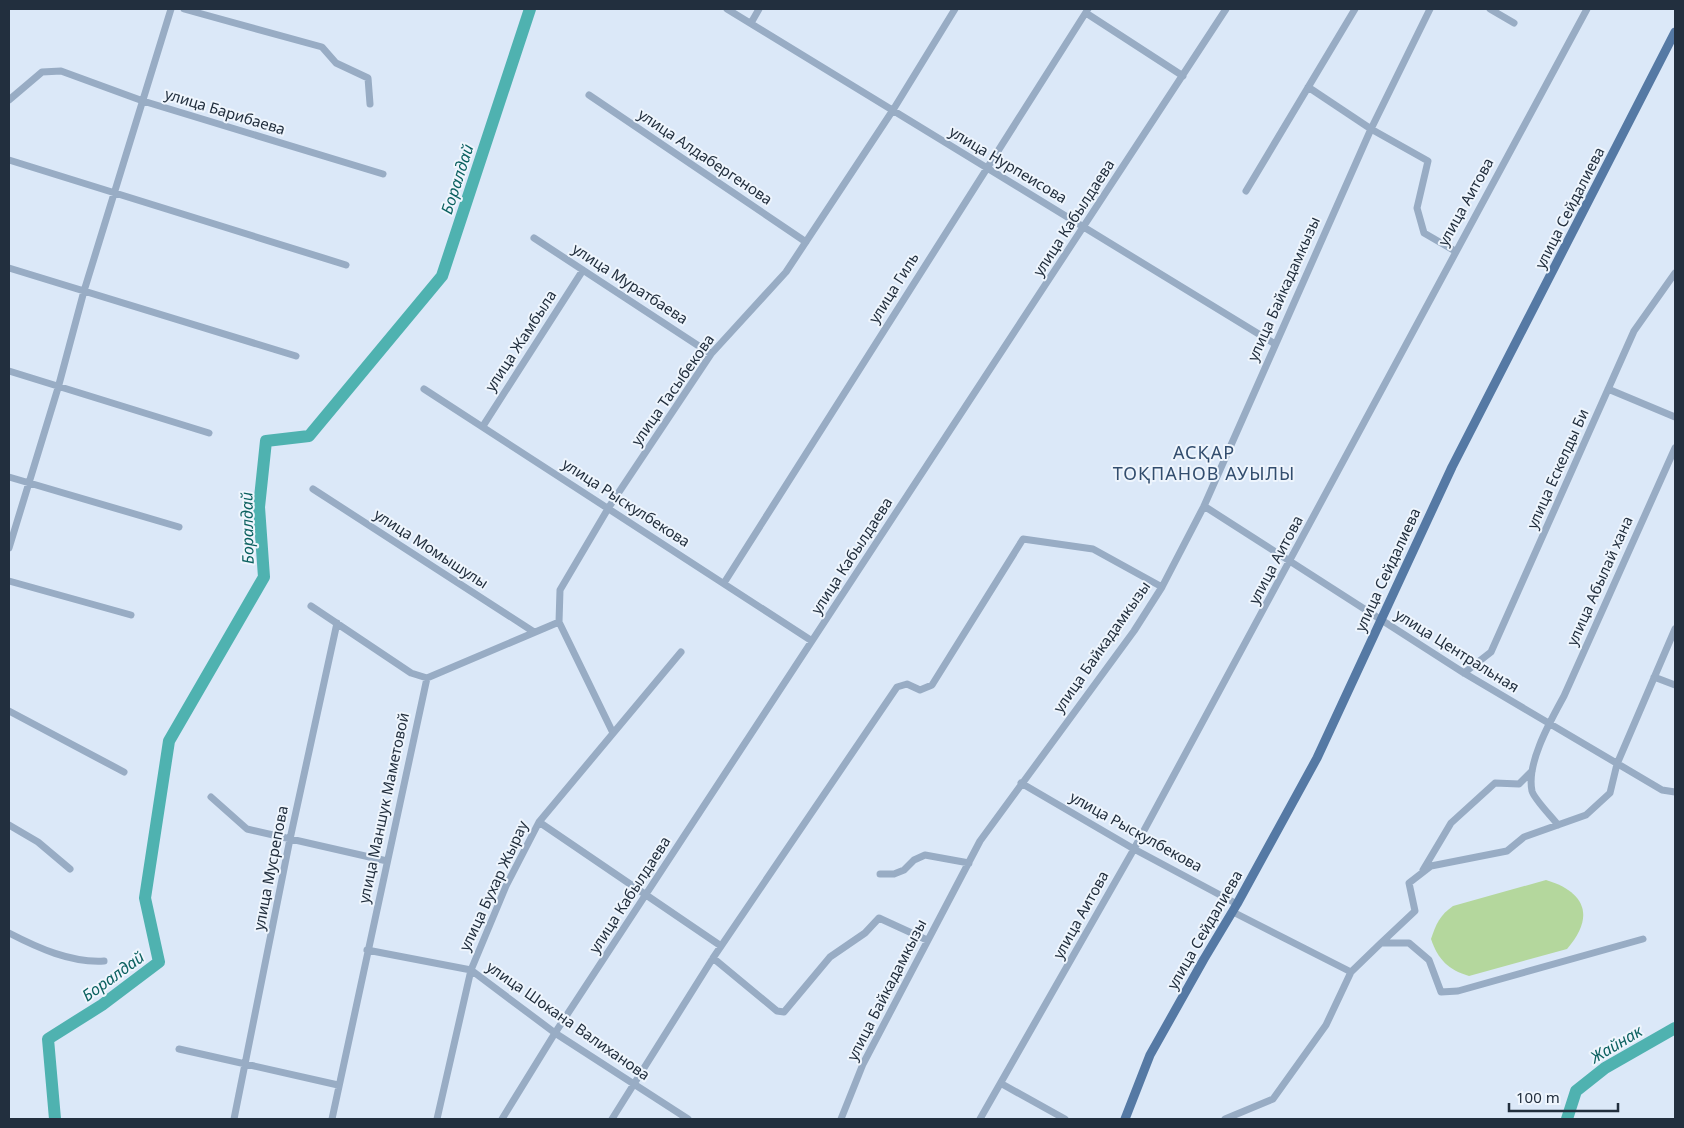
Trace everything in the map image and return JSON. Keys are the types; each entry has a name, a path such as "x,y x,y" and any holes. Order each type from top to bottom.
{"main road":[{"name":"улица Сейдалиева","path":"1125,1119 1150,1056 1235,908 1317,758 1379,620 1452,467 1675,32"}],"street":[{"path":"9,548 58,388 84,291 171,9"},
{"path":"184,9 322,47 336,63 368,78 370,104"},
{"name":"улица Нурпеисова","path":"727,9 1275,344"},
{"path":"751,23 759,9"},
{"name":"улица Тасыбекова","path":"613,733 559,622 560,590 609,507 711,354 786,272 892,110 955,9"},
{"name":"улица Кабылдаева","path":"502,1119 555,1033 1085,228 1226,9"},
{"path":"1246,191 1355,9"},
{"name":"улица Байкадамкызы","path":"842,1119 863,1064 980,841 1134,631 1162,586 1204,506 1371,129 1430,9"},
{"path":"1490,9 1514,23"},
{"name":"улица Аитова","path":"980,1119 1002,1084 1134,848 1291,562 1455,251 1587,9"},
{"path":"1087,11 1183,76"},
{"name":"улица Гиль","path":"724,583 986,167 1087,11"},
{"name":"улица Барибаева","path":"9,100 42,72 61,71 144,101 383,174"},
{"path":"1308,87 1371,129 1428,161 1417,208 1424,234 1455,251"},
{"name":"улица Алдабергенова","path":"589,95 806,242"},
{"path":"9,160 346,265"},
{"name":"улица Муратбаева","path":"534,238 711,354"},
{"path":"9,268 296,356"},
{"name":"улица Жамбыла","path":"482,426 583,270"},
{"name":"улица Ескелды Би","path":"1464,673 1491,652 1634,332 1675,273"},
{"path":"9,371 208,434"},
{"name":"улица Рыскулбекова","path":"424,389 609,507 812,641"},
{"path":"1608,389 1675,417"},
{"name":"улица Абылай хана","path":"1532,771 1548,723 1564,696 1675,448"},
{"path":"9,477 180,527"},
{"name":"улица Момышулы","path":"314,489 534,632"},
{"name":"улица Центральная","path":"1204,506 1464,673 1662,790 1675,792"},
{"path":"612,1119 713,958 897,687 907,684 920,690 932,685 1023,539 1093,549 1162,586"},
{"path":"9,581 131,615"},
{"path":"311,606 411,673 427,678 559,622"},
{"name":"улица Мусрепова","path":"234,1119 290,839 337,624"},
{"path":"1225,1119 1273,1099 1326,1025 1351,972 1415,911 1409,883 1431,866 1507,851 1524,837 1586,815 1610,793 1617,764 1675,629"},
{"name":"улица Бухар Жырау","path":"437,1119 471,970 506,886 539,822 681,652"},
{"path":"1654,677 1675,685"},
{"name":"улица Маншук Маметовой","path":"332,1119 427,678"},
{"path":"9,711 124,772"},
{"path":"1532,771 1532,792 1558,825"},
{"path":"1421,874 1452,823 1459,816 1495,783 1519,784 1532,771"},
{"name":"улица Рыскулбекова","path":"1021,783 1235,908 1351,972"},
{"path":"211,797 247,830 387,861"},
{"path":"539,822 722,946"},
{"path":"9,825 38,842 70,869"},
{"path":"880,874 894,874 904,870 914,860 925,855 969,863"},
{"path":"713,958 777,1011 784,1012 830,957 865,933 880,918 927,940"},
{"path":"9,933 68,958 87,962 104,961"},
{"path":"1381,943 1409,943 1429,960 1441,992 1458,991 1643,939"},
{"name":"улица Шокана Валиханова","path":"367,950 471,970 555,1033 688,1119"},
{"path":"180,1049 338,1085"},
{"path":"1002,1084 1065,1119"}],"green space":[{"path":"1546,880 1570,891 1578,899 1582,907 1581,926 1567,949 1469,976 1450,967 1437,953 1431,939 1439,920 1453,906"}],"waterway":[{"name":"Боралдай","path":"55,1119 48,1039 102,1005 159,962 145,898 169,741 264,577 259,507 266,441 309,436 442,276 530,9"},
{"name":"Жайнак","path":"1567,1119 1576,1091 1605,1068 1675,1028"}],"district":[{"name":"АСҚАР ТОҚПАНОВ АУЫЛЫ","path":"1204,463"}]}
